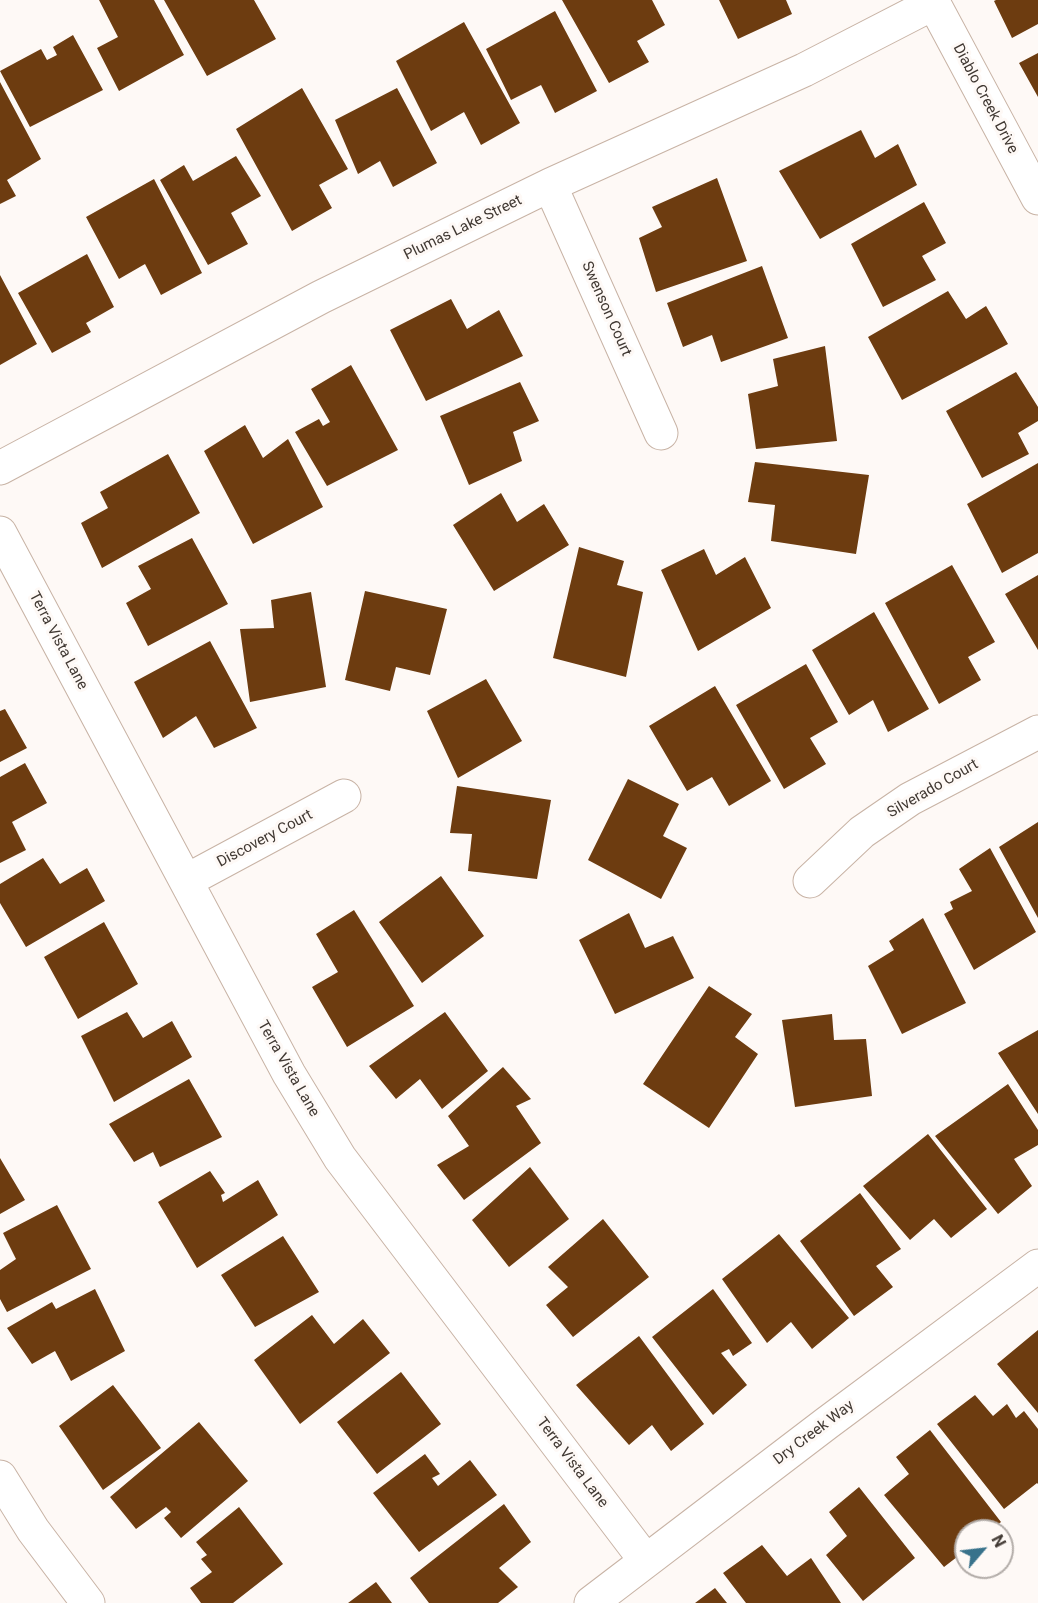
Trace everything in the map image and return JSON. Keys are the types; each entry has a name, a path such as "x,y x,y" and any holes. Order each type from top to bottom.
{"street":[{"name":"Plumas Lake Street","path":"0,468 321,297 550,185 804,70 933,1"},
{"name":"Diablo Creek Drive","path":"933,1 1038,198"},
{"name":"Swenson Court","path":"550,185 661,433"},
{"name":"Terra Vista Lane","path":"0,533 289,1074 340,1158 646,1561"},
{"name":"Silverado Court","path":"810,881 862,832 910,799 1038,732"},
{"name":"Discovery Court","path":"186,881 344,796"},
{"name":"Dry Creek Way","path":"591,1603 1038,1266"},
{"path":"0,1477 33,1530 88,1603"}],"building":[{"path":"99,0 154,0 184,55 119,91 97,48 118,37"},
{"path":"164,0 254,0 276,39 207,76"},
{"path":"562,0 652,0 665,25 637,41 649,62 609,83"},
{"path":"719,0 786,0 792,14 738,39"},
{"path":"1038,0 1038,24 1012,38 994,1"},
{"path":"555,11 597,91 555,113 541,85 511,100 486,49"},
{"path":"464,22 520,123 481,145 464,112 431,131 396,61"},
{"path":"73,35 103,90 30,127 0,71 41,49 47,60 57,55 53,47"},
{"path":"1038,53 1038,97 1019,63"},
{"path":"0,82 41,159 7,180 16,196 0,204"},
{"path":"302,88 348,169 319,185 332,208 292,231 236,129"},
{"path":"397,88 437,163 393,187 380,161 358,174 335,120"},
{"path":"861,130 875,158 898,144 917,185 820,239 779,171"},
{"path":"236,156 261,196 231,213 248,244 208,265 160,180 184,165 193,181"},
{"path":"717,178 747,261 656,292 639,238 662,227 652,207"},
{"path":"154,179 202,273 161,295 145,264 119,279 86,217"},
{"path":"924,202 946,243 922,256 936,280 883,307 851,244"},
{"path":"87,254 114,307 86,323 91,332 52,353 18,293"},
{"path":"762,266 788,338 721,362 712,335 683,347 667,303"},
{"path":"0,275 37,344 0,365"},
{"path":"948,291 966,319 986,306 1008,344 902,400 868,337"},
{"path":"451,299 467,329 499,310 523,356 426,401 390,330"},
{"path":"825,346 837,441 756,449 748,394 778,386 773,359"},
{"path":"351,365 398,450 327,486 295,432 319,419 323,426 330,422 311,389"},
{"path":"1016,372 1038,407 1038,421 1018,433 1029,454 982,478 946,411"},
{"path":"520,382 539,421 513,432 522,461 469,485 440,416"},
{"path":"245,425 263,458 288,439 323,507 253,544 204,451"},
{"path":"168,454 200,513 102,568 81,523 108,508 100,492"},
{"path":"755,462 869,475 856,554 771,541 775,505 748,502"},
{"path":"1038,463 1038,553 1002,573 967,504"},
{"path":"501,493 517,522 544,504 569,545 494,591 453,525"},
{"path":"192,538 228,604 148,646 126,603 151,589 138,566"},
{"path":"579,547 624,561 617,585 643,592 626,677 553,658"},
{"path":"704,549 716,575 745,557 771,608 698,651 661,570"},
{"path":"952,565 995,642 968,657 981,680 939,704 885,603"},
{"path":"1038,575 1038,650 1005,594"},
{"path":"365,591 447,609 430,675 396,667 390,691 345,680"},
{"path":"311,592 326,687 250,702 240,629 274,628 271,600"},
{"path":"874,612 929,709 888,732 873,700 849,715 812,650"},
{"path":"210,641 257,728 214,748 196,716 163,738 134,682"},
{"path":"806,664 838,722 810,738 826,764 784,789 736,705"},
{"path":"486,679 522,741 458,778 427,711"},
{"path":"715,686 771,781 729,806 712,777 687,791 649,726"},
{"path":"5,709 27,748 0,762 0,711"},
{"path":"25,763 47,803 12,822 26,850 0,863 0,777"},
{"path":"628,779 679,804 663,836 687,848 661,899 588,860"},
{"path":"457,786 551,800 537,879 468,871 472,834 450,833"},
{"path":"1038,822 1038,918 999,847"},
{"path":"990,848 1036,932 974,970 944,914 953,909 950,902 972,891 959,869"},
{"path":"43,858 60,884 87,868 105,901 26,947 0,903 0,884"},
{"path":"441,876 484,936 422,983 379,922"},
{"path":"354,910 414,1006 347,1047 312,987 338,972 316,934"},
{"path":"629,913 645,948 673,936 694,978 615,1014 579,940"},
{"path":"923,918 966,1003 902,1034 868,966 894,950 889,941"},
{"path":"104,922 138,984 78,1019 44,957"},
{"path":"709,986 752,1014 735,1037 758,1054 709,1128 643,1084"},
{"path":"127,1012 143,1038 172,1021 192,1057 114,1102 81,1036"},
{"path":"445,1012 488,1071 442,1109 420,1079 396,1099 369,1066"},
{"path":"832,1014 834,1040 866,1039 872,1096 795,1107 782,1020"},
{"path":"1038,1030 1038,1114 998,1053"},
{"path":"503,1067 531,1099 516,1106 541,1143 464,1200 437,1165 469,1146 448,1116"},
{"path":"189,1079 222,1137 160,1167 153,1152 134,1162 109,1124"},
{"path":"1008,1084 1038,1130 1038,1145 1014,1159 1032,1186 998,1214 935,1136"},
{"path":"928,1134 987,1209 951,1238 934,1219 910,1240 863,1186"},
{"path":"0,1158 25,1200 0,1214"},
{"path":"530,1167 569,1219 509,1267 472,1220"},
{"path":"210,1171 225,1193 221,1195 223,1202 258,1180 278,1215 197,1268 158,1202"},
{"path":"860,1193 901,1249 876,1266 893,1287 854,1316 800,1241"},
{"path":"57,1205 91,1269 7,1312 0,1299 0,1270 16,1259 3,1233"},
{"path":"603,1219 649,1277 573,1337 546,1305 568,1287 548,1267"},
{"path":"779,1234 849,1318 812,1349 791,1322 767,1343 722,1279"},
{"path":"283,1236 319,1292 255,1327 221,1275"},
{"path":"95,1289 125,1351 71,1381 55,1351 32,1364 7,1328 52,1302 56,1309"},
{"path":"713,1289 752,1343 733,1356 729,1349 721,1353 747,1385 713,1415 652,1337"},
{"path":"312,1315 334,1344 363,1319 390,1353 300,1424 254,1360"},
{"path":"1038,1330 1038,1413 997,1364"},
{"path":"639,1336 704,1424 671,1451 652,1425 629,1445 576,1385"},
{"path":"401,1372 441,1424 377,1474 337,1422"},
{"path":"113,1385 161,1448 103,1490 59,1426"},
{"path":"975,1395 993,1416 1007,1404 1016,1418 1024,1411 1038,1429 1038,1484 1004,1509 937,1424"},
{"path":"199,1422 248,1481 181,1538 164,1518 171,1512 166,1507 136,1529 110,1497"},
{"path":"930,1430 999,1519 954,1519 954,1559 944,1567 884,1495 909,1474 896,1457"},
{"path":"425,1454 440,1474 432,1478 438,1486 470,1460 497,1495 419,1552 373,1493"},
{"path":"859,1487 915,1558 863,1601 826,1555 847,1536 829,1512"},
{"path":"504,1504 531,1542 499,1568 518,1587 498,1603 429,1603 410,1578"},
{"path":"239,1507 283,1564 233,1603 201,1603 190,1588 212,1572 201,1559 207,1555 196,1542"},
{"path":"762,1545 787,1576 811,1558 841,1603 746,1603 723,1573"},
{"path":"376,1582 392,1603 348,1603"},
{"path":"715,1588 727,1603 695,1603"}]}
